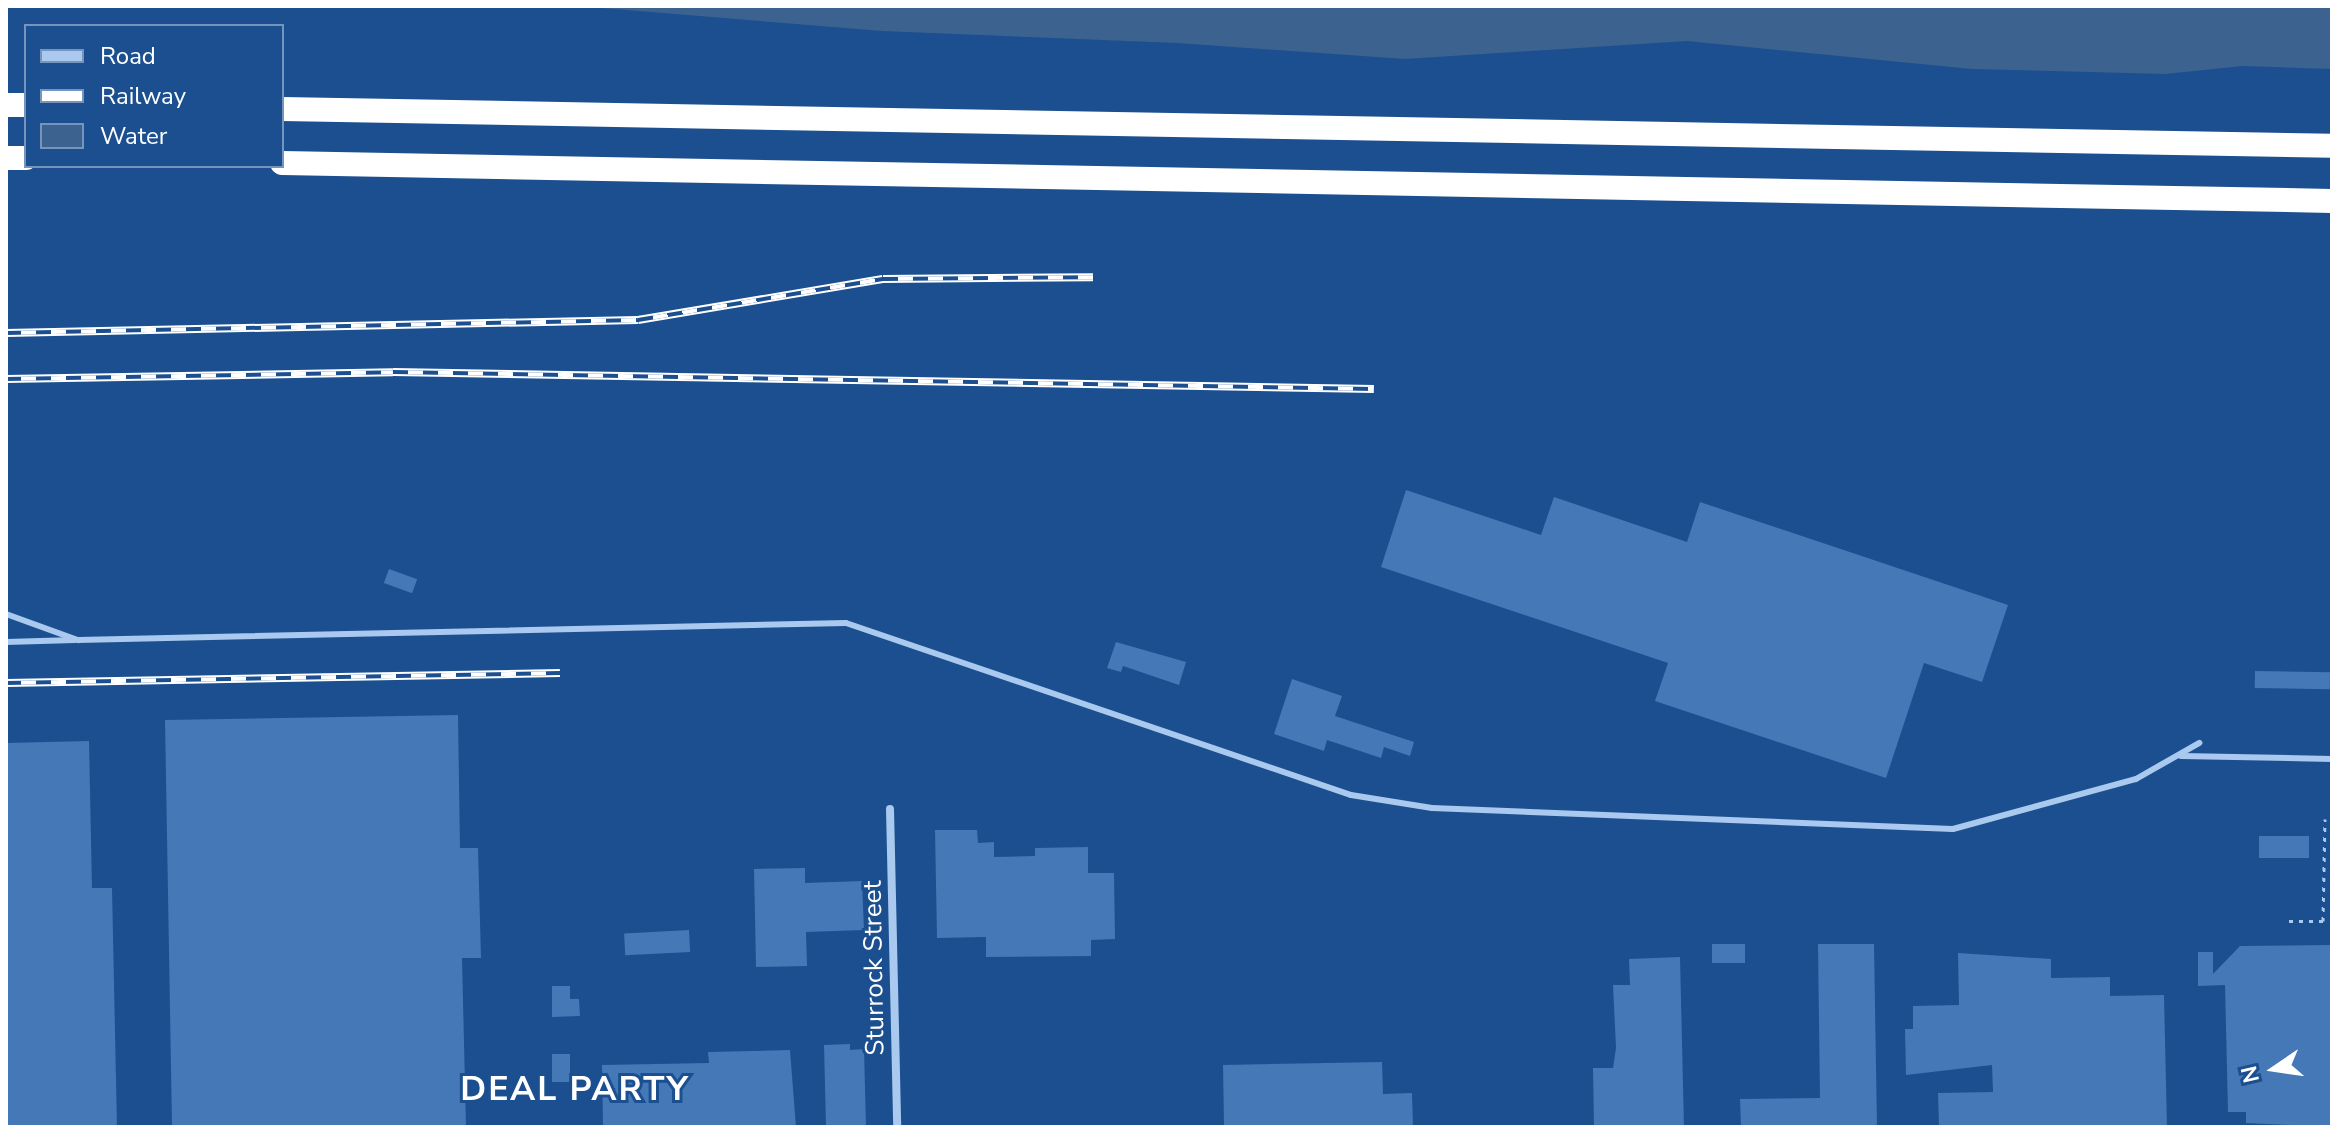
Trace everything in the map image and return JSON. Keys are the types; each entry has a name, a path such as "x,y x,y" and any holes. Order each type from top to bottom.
{"highway":[{"path":"284,109 2332,146"},
{"path":"284,163 2332,201"}],"street":[{"name":"Sturrock Street","path":"890,809 897,1127"}],"lane":[{"path":"6,614 78,640"},
{"path":"6,642 846,623 1351,795 1432,808 1953,829 2136,779 2199,743"},
{"path":"2177,756 2332,759"}],"path":[{"path":"2289,921 2323,921 2325,819"}],"water":[{"path":"577,6 2332,6 2332,69 2243,66 2165,74 1972,69 1687,41 1405,59 1177,43 882,31"}],"building":[{"path":"1406,490 1541,535 1554,497 1687,542 1700,502 2008,605 1982,682 1924,663 1886,778 1655,701 1668,663 1381,567"},
{"path":"389,569 417,579 412,593 384,583"},
{"path":"1116,642 1186,662 1179,685 1123,666 1121,672 1107,668"},
{"path":"2255,671 2330,672 2330,689 2255,688"},
{"path":"1292,679 1342,696 1335,716 1414,742 1410,756 1384,747 1381,758 1327,740 1324,751 1274,734"},
{"path":"458,715 460,848 478,848 481,958 462,958 466,1127 172,1127 165,720"},
{"path":"89,741 92,888 112,888 117,1127 6,1127 6,743"},
{"path":"935,830 977,830 978,843 994,842 994,857 1035,856 1035,848 1088,847 1088,873 1114,873 1115,939 1091,940 1091,956 986,957 986,937 937,938"},
{"path":"2259,836 2309,836 2309,858 2259,858"},
{"path":"805,868 805,883 862,881 864,930 806,932 807,966 756,967 754,869"},
{"path":"689,930 690,952 625,955 624,933"},
{"path":"1712,944 1745,944 1745,963 1712,963"},
{"path":"1818,944 1874,944 1877,1127 1741,1127 1740,1099 1820,1098"},
{"path":"2332,945 2332,1127 2246,1123 2246,1112 2228,1112 2225,985 2198,986 2198,952 2213,952 2213,974 2240,946"},
{"path":"1958,953 2051,959 2051,978 2110,977 2110,996 2164,995 2167,1127 1939,1127 1938,1093 1993,1092 1992,1065 1906,1075 1905,1029 1913,1029 1913,1006 1959,1005"},
{"path":"1680,957 1684,1127 1594,1127 1593,1068 1613,1068 1616,1048 1613,985 1630,985 1629,959"},
{"path":"552,986 570,986 570,999 579,999 580,1016 552,1017"},
{"path":"850,1044 850,1050 864,1049 866,1127 826,1127 824,1045"},
{"path":"790,1050 796,1127 603,1127 602,1065 709,1063 708,1052"},
{"path":"552,1054 570,1054 570,1082 552,1082"},
{"path":"1382,1062 1383,1094 1412,1093 1413,1127 1224,1127 1223,1065"}],"railway":[{"path":"6,333 638,320 883,279 1093,277"},
{"path":"6,379 393,372 1374,389"},
{"path":"6,683 560,673"}],"district":[{"name":"DEAL PARTY","path":"575,1090"}]}
